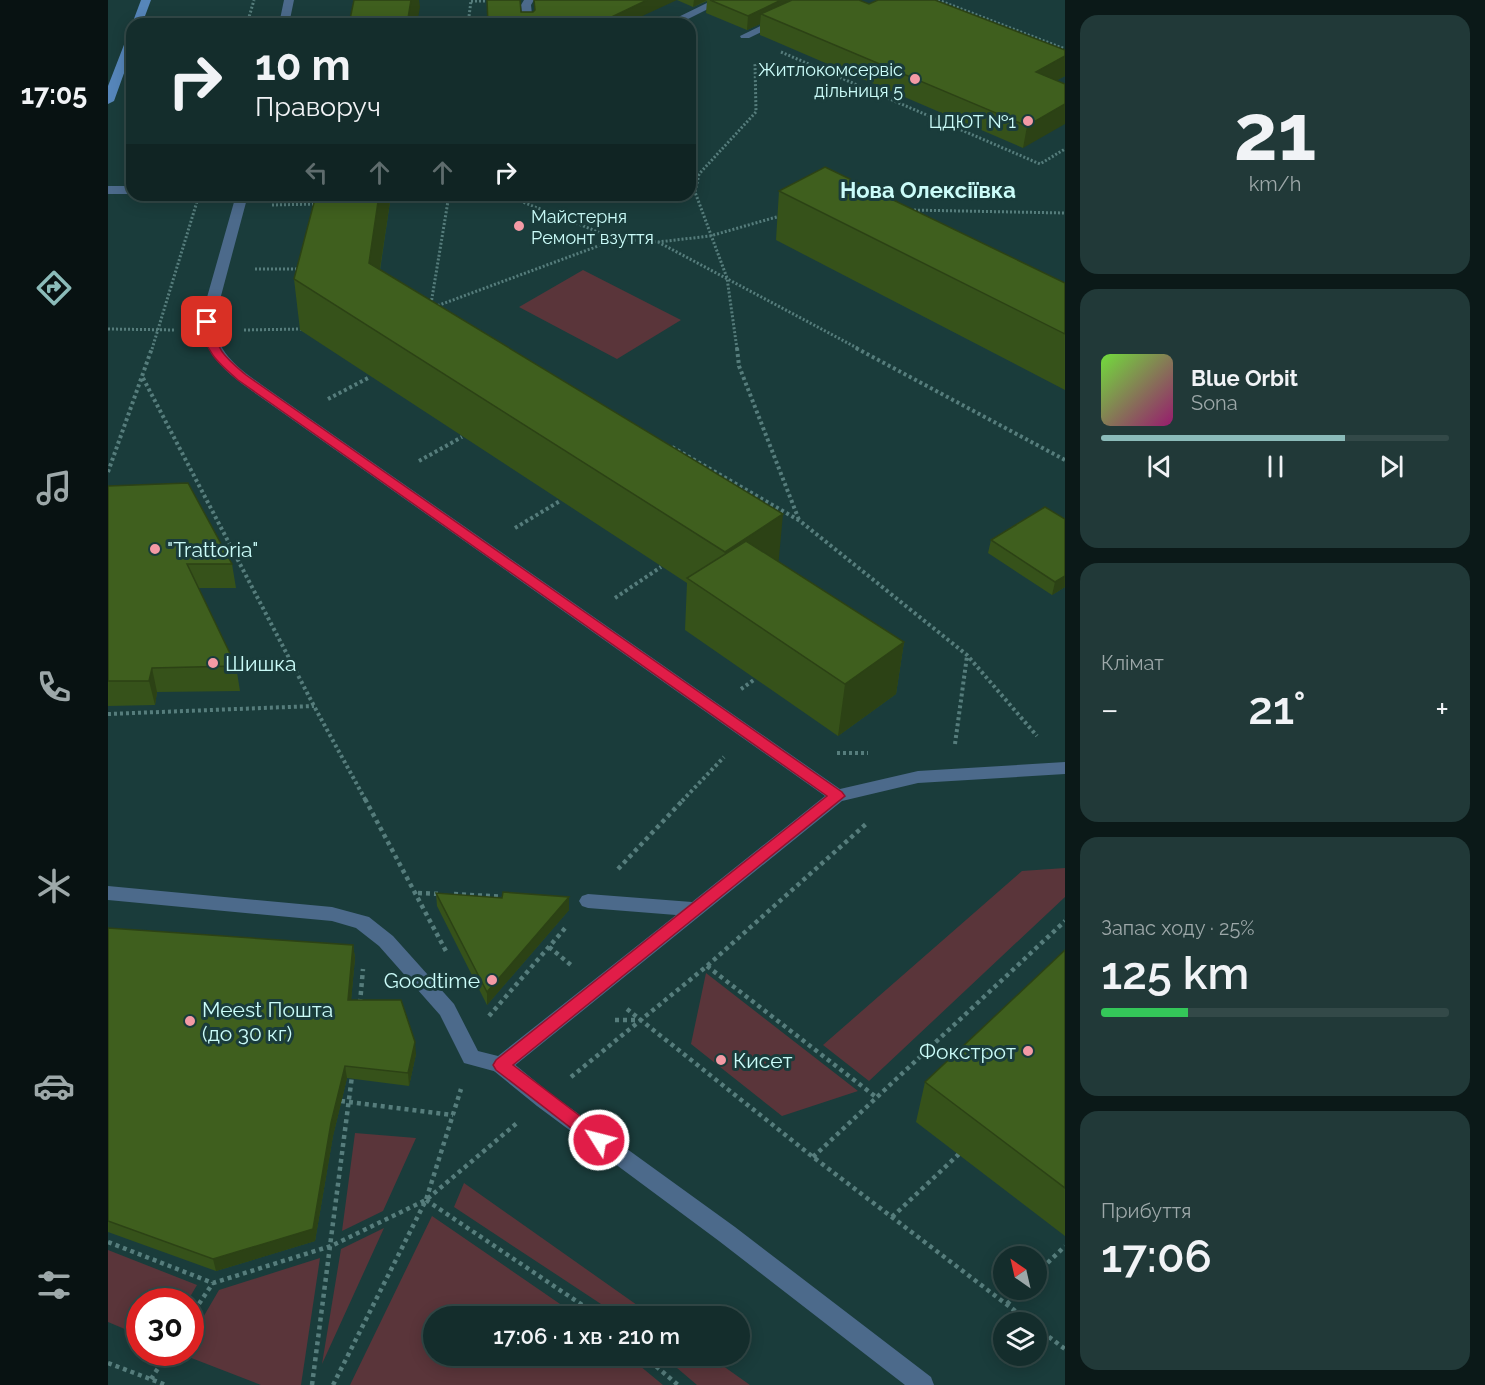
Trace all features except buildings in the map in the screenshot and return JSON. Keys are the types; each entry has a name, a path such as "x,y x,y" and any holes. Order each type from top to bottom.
{"main road":[{"path":"139,18 146,0"},
{"path":"108,101 126,52"}],"street":[{"path":"285,18 289,0"},
{"path":"527,18 526,5 529,0"},
{"path":"682,18 721,0"},
{"path":"750,39 823,1"},
{"path":"108,190 126,190"},
{"path":"240,201 209,314 208,339 218,355 242,378 837,796"},
{"path":"501,1065 837,796 918,777 1065,768"},
{"path":"108,893 332,914 362,922 386,941 447,1010 471,1057 501,1065 544,1100 727,1234 923,1385"},
{"path":"588,901 696,909"}],"path":[{"path":"249,18 254,0"},
{"path":"469,18 471,0"},
{"path":"938,0 1065,49"},
{"path":"696,188 699,174 756,112 750,39 1040,164 1065,149"},
{"path":"1059,153 1065,155"},
{"path":"696,195 727,278 739,366 800,521"},
{"path":"108,472 143,378 197,201"},
{"path":"430,308 448,201"},
{"path":"520,201 617,239 658,242 710,236 786,215"},
{"path":"265,205 320,204"},
{"path":"904,210 1065,213"},
{"path":"430,308 617,239"},
{"path":"658,242 1065,460"},
{"path":"249,269 303,269"},
{"path":"430,308 440,314"},
{"path":"108,329 207,331 313,328"},
{"path":"320,403 370,377"},
{"path":"143,378 314,706 417,892 452,963"},
{"path":"411,465 462,437"},
{"path":"666,444 800,521 967,655 1041,740"},
{"path":"507,533 560,501"},
{"path":"608,603 661,567"},
{"path":"956,774 954,751 967,655"},
{"path":"108,714 314,706"},
{"path":"874,816 707,966 640,1020 813,1157 1016,1312"},
{"path":"417,892 508,897"},
{"path":"813,1157 1065,921"},
{"path":"359,1010 364,963"},
{"path":"707,966 876,1097"},
{"path":"333,1385 426,1200 471,1057"},
{"path":"312,1385 353,1068"},
{"path":"341,1101 453,1115"},
{"path":"892,1217 959,1154"},
{"path":"204,1296 213,1283 331,1246 426,1200"},
{"path":"426,1200 584,1306"},
{"path":"108,1242 213,1283"},
{"path":"1047,1263 1065,1246"},
{"path":"1007,1305 1012,1300"},
{"path":"1047,1335 1065,1349"},
{"path":"108,1363 166,1385"},
{"path":"151,1379 160,1366"},
{"path":"656,1366 678,1385"}],"shaded area":[{"path":"583,270 681,320 617,359 519,307"},
{"path":"1065,868 1065,897 869,1081 823,1045 1022,871"},
{"path":"706,973 858,1091 782,1116 691,1044"},
{"path":"355,1133 416,1138 383,1211 342,1231"},
{"path":"464,1183 638,1306 604,1306 454,1207"},
{"path":"432,1216 563,1306 423,1306 423,1366 640,1366 663,1385 350,1385"},
{"path":"384,1228 322,1364 341,1249"},
{"path":"108,1250 197,1285 195,1288 126,1288 126,1330 108,1322"},
{"path":"320,1258 301,1385 261,1385 204,1363 204,1316 219,1290"},
{"path":"675,1366 723,1366 750,1385 697,1385"}],"place":[{"name":"Житлокомсервіс дільниця 5","path":"915,79"},
{"name":"ЦДЮТ №1","path":"1028,121"},
{"name":"Майстерня Ремонт взуття","path":"519,226"},
{"name":"\"Trattoria\"","path":"155,549"},
{"name":"Шишка","path":"213,663"},
{"name":"Goodtime","path":"492,980"},
{"name":"Meest Пошта (до 30 кг)","path":"190,1021"},
{"name":"Фокстрот","path":"1028,1051"},
{"name":"Кисет","path":"721,1060"}],"district":[{"name":"Нова Олексіївка","path":"928,190"}],"route":[{"path":"207,322 208,339 212,347 224,362 242,378 837,796 501,1065 599,1140"}]}
